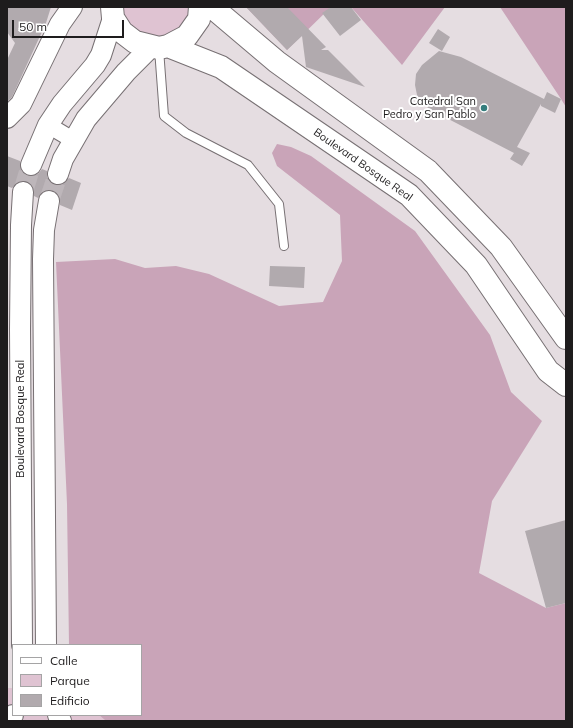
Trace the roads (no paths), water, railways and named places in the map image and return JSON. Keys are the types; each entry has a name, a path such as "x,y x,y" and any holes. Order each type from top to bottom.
{"main road":[{"path":"160,47 187,36 199,18 200,7"},
{"path":"212,7 278,62 428,170 501,248 566,338"},
{"name":"Boulevard Bosque Real","path":"113,13 122,32 135,42 160,47 221,67 409,195 476,265 548,371 566,385"}],"street":[{"path":"7,118 21,104 60,24 72,7"},
{"path":"31,165 48,125 62,104 95,65 101,55 113,13"},
{"path":"58,174 72,140 99,102 160,47"},
{"path":"48,125 72,140"},
{"name":"Boulevard Bosque Real","path":"22,644 21,225 23,192"},
{"name":"Boulevard Bosque Real","path":"46,644 43,260 44,230 49,201"},
{"path":"21,225 44,230"}],"lane":[{"path":"160,47 164,116 186,133 248,165 279,204 284,246"}],"tunnel":[{"path":"23,192 31,165"},
{"path":"49,201 58,174"}],"place":[{"name":"Catedral San Pedro y San Pablo","path":"484,108"}]}
